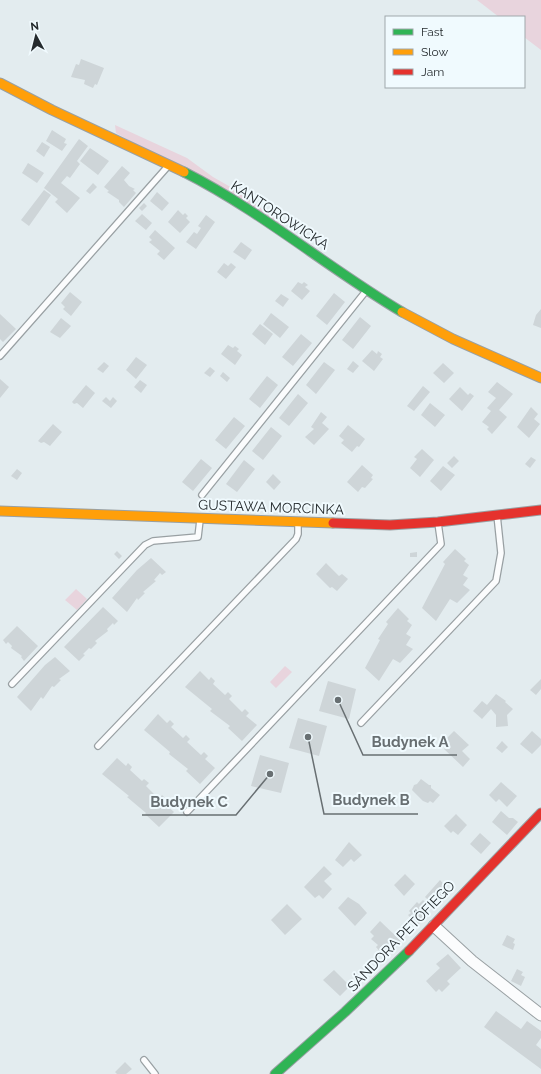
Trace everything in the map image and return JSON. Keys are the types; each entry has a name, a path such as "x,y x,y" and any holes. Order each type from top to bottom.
{"street":[{"name":"KANTOROWICKA","path":"0,83 20,95 142,150 242,206 401,311 473,349 541,378"},
{"name":"GUSTAWA MORCINKA","path":"0,511 298,523 390,525 438,522 541,510"},
{"name":"SÁNDORA PETŐFIEGO","path":"275,1074 345,1012 434,926 467,889 541,813"},
{"path":"434,926 472,961 541,1015"}],"lane":[{"path":"0,356 169,165"},
{"path":"202,495 368,289"},
{"path":"361,722 496,580 501,553 497,515"},
{"path":"12,684 145,545 153,542 198,537 200,519"},
{"path":"187,812 441,544 438,522"},
{"path":"98,746 296,539 298,534 298,523"},
{"path":"144,1060 155,1074"}],"shaded area":[{"path":"477,0 541,0 541,50 525,38 525,16 498,16"},
{"path":"115,125 187,158 213,177 241,193 285,227 116,133"},
{"path":"76,589 87,599 77,610 65,600"},
{"path":"285,666 292,672 276,688 270,682"}],"building":[{"path":"81,59 104,68 97,85 95,84 93,88 84,84 85,80 71,77 76,64 79,65"},
{"path":"52,130 66,139 64,143 67,144 62,151 46,141"},
{"path":"79,139 88,146 77,161 80,164 70,178 67,176 61,183 80,198 67,213 55,202 58,199 44,188"},
{"path":"42,142 50,147 44,157 36,151"},
{"path":"90,148 109,161 98,175 80,161"},
{"path":"28,163 44,173 37,183 22,173"},
{"path":"122,166 130,173 124,180 129,186 135,189 133,190 136,193 124,207 119,200 107,192 109,191 104,187"},
{"path":"93,183 97,187 90,194 86,191"},
{"path":"44,190 51,195 29,226 21,220"},
{"path":"157,192 169,203 162,211 150,201"},
{"path":"144,203 147,206 142,211 139,208"},
{"path":"178,210 183,215 185,213 188,216 186,218 190,222 180,233 168,222"},
{"path":"142,214 152,223 146,230 135,221"},
{"path":"206,215 215,222 196,249 186,242 194,232 197,234 201,228 198,226"},
{"path":"155,230 175,248 164,260 157,254 160,251 149,242 152,240 149,237"},
{"path":"241,242 252,250 245,260 233,252"},
{"path":"224,263 228,266 231,263 236,267 226,279 217,272"},
{"path":"298,282 302,284 304,282 308,285 305,287 310,291 302,300 291,291"},
{"path":"70,292 82,302 71,316 63,309 65,307 61,303"},
{"path":"334,293 345,302 327,325 316,316"},
{"path":"281,294 289,299 283,307 275,301"},
{"path":"541,309 541,328 533,325 536,315"},
{"path":"271,313 289,327 280,338 263,324"},
{"path":"0,314 16,329 3,342 0,339"},
{"path":"360,317 371,326 353,349 342,340"},
{"path":"61,318 71,326 60,338 50,332"},
{"path":"260,324 273,334 265,345 252,334"},
{"path":"301,334 312,343 293,366 282,357"},
{"path":"228,345 233,348 235,346 239,349 237,351 242,355 235,365 221,354"},
{"path":"372,350 377,354 378,351 382,354 380,357 383,359 374,371 362,361"},
{"path":"136,357 147,365 136,379 126,370"},
{"path":"353,361 359,366 353,373 347,369"},
{"path":"104,362 109,366 103,373 97,369"},
{"path":"324,362 335,370 316,394 306,385"},
{"path":"443,363 454,373 444,383 433,373"},
{"path":"210,367 215,371 210,377 204,373"},
{"path":"223,372 230,378 227,382 220,376"},
{"path":"267,376 278,385 260,408 249,399"},
{"path":"0,379 9,387 0,398"},
{"path":"140,380 147,385 141,393 134,387"},
{"path":"497,382 513,394 499,410 507,417 492,434 487,429 489,427 482,422 491,411 487,408 496,398 488,392"},
{"path":"86,385 95,393 83,408 77,403 74,404 72,402"},
{"path":"423,386 430,392 414,411 407,406"},
{"path":"460,387 468,395 470,393 474,396 462,411 449,399"},
{"path":"298,394 308,403 289,426 279,418"},
{"path":"106,397 110,401 113,397 117,401 111,408 102,401"},
{"path":"430,403 445,415 435,427 421,415"},
{"path":"531,407 538,414 534,419 540,424 529,438 517,427"},
{"path":"321,412 327,417 322,423 329,429 314,445 305,437 314,429 311,427"},
{"path":"234,417 245,426 226,449 215,440"},
{"path":"53,424 62,432 50,446 44,442 41,443 38,441"},
{"path":"348,425 365,439 359,447 357,446 352,452 341,443 344,440 339,436"},
{"path":"271,427 282,436 263,460 252,451"},
{"path":"422,449 434,460 420,477 410,468 417,459 414,457"},
{"path":"454,456 459,461 452,468 447,463"},
{"path":"531,457 536,460 530,468 525,464"},
{"path":"201,459 212,468 193,491 182,482"},
{"path":"244,460 255,469 237,492 226,484"},
{"path":"362,465 373,475 371,478 373,479 365,488 362,487 358,492 347,482"},
{"path":"443,466 455,475 441,491 430,481"},
{"path":"17,469 22,473 17,480 11,476"},
{"path":"273,474 281,482 274,490 266,482"},
{"path":"455,549 466,559 464,561 469,565 463,575 468,578 463,585 470,590 457,603 450,599 436,621 422,608 445,564 443,562"},
{"path":"117,551 122,556 119,559 114,554"},
{"path":"417,552 417,557 410,557 410,553"},
{"path":"151,558 166,572 162,575 160,573 154,580 156,581 143,592 145,593 138,600 137,598 127,612 112,598 137,570"},
{"path":"326,563 339,576 342,574 348,579 337,591 332,587 330,588 316,574"},
{"path":"103,607 118,621 114,625 113,623 107,629 108,631 95,641 97,643 83,654 85,655 79,661 64,647"},
{"path":"398,608 409,619 407,621 412,625 406,634 411,637 406,645 413,649 400,663 393,659 379,681 365,668 380,640 378,639 388,624 386,622"},
{"path":"17,626 38,646 24,661 21,657 22,656 11,648 12,646 8,642 6,644 3,640"},
{"path":"55,657 70,671 59,679 61,680 54,687 52,686 43,699 41,697 31,711 17,697 45,665"},
{"path":"200,671 209,680 211,677 215,681 213,684 225,695 228,692 232,696 229,699 242,712 245,709 249,713 246,716 257,725 242,741 228,728 230,726 210,711 212,709 185,687"},
{"path":"541,679 541,689 536,695 530,690"},
{"path":"328,681 356,689 349,719 319,711"},
{"path":"496,694 506,701 505,702 513,709 507,715 508,726 496,727 496,715 491,709 482,719 473,711 482,701 487,705"},
{"path":"158,714 167,723 170,720 174,724 171,727 183,738 186,735 190,739 187,742 201,755 204,752 208,756 205,759 215,768 200,784 186,771 188,769 169,754 170,752 144,730"},
{"path":"298,718 327,726 319,756 289,748"},
{"path":"454,731 469,745 462,751 470,759 463,767 444,749 450,743 446,739"},
{"path":"532,731 541,739 541,745 532,754 520,744"},
{"path":"502,741 508,747 502,753 496,748"},
{"path":"260,755 289,763 281,793 251,786"},
{"path":"117,758 126,766 128,763 132,767 130,770 142,781 144,779 149,783 146,786 159,799 162,795 166,799 163,802 174,812 159,827 145,814 146,813 127,797 129,796 102,774"},
{"path":"421,779 431,785 431,788 440,795 433,803 430,801 428,803 423,801 412,790 414,785"},
{"path":"501,782 517,796 507,807 499,799 496,802 489,795"},
{"path":"501,811 509,818 513,818 518,822 507,835 492,822"},
{"path":"456,814 467,825 458,835 453,831 451,833 444,826"},
{"path":"480,833 491,843 481,854 470,844"},
{"path":"349,842 362,855 354,862 351,859 343,867 335,860"},
{"path":"324,866 332,874 324,881 332,889 323,899 319,895 315,898 304,887"},
{"path":"405,874 415,884 404,896 394,885"},
{"path":"440,880 451,892 440,903 438,901 434,905 425,897"},
{"path":"348,897 359,904 367,913 355,926 338,908"},
{"path":"423,900 431,908 427,912 429,913 418,925 408,915 411,913 409,911 417,902 419,904"},
{"path":"287,904 302,919 285,935 271,920"},
{"path":"380,921 401,941 387,952 385,950 381,953 376,947 378,945 371,939 374,936 370,932"},
{"path":"507,935 515,939 513,943 515,944 513,950 502,945"},
{"path":"448,954 461,968 447,981 450,984 442,992 439,989 436,992 426,981 440,968 436,964"},
{"path":"517,969 523,972 521,975 525,977 521,986 511,981"},
{"path":"334,970 350,986 340,996 323,980"},
{"path":"496,1011 521,1029 527,1021 541,1031 541,1038 536,1045 541,1049 541,1069 484,1027"},
{"path":"125,1062 132,1069 126,1074 117,1074 115,1072"}],"traffic: fast":[{"path":"184,172 240,204 402,312"},
{"path":"275,1074 345,1012 409,951"}],"traffic: slow":[{"path":"0,83 52,110 184,172"},
{"path":"402,312 453,339 541,378"},
{"path":"0,511 333,523"}],"traffic: jam":[{"path":"333,523 390,525 438,522 541,510"},
{"path":"409,951 541,813"}],"place":[{"name":"Budynek A","path":"338,700"},
{"name":"Budynek B","path":"308,737"},
{"name":"Budynek C","path":"270,774"}]}
